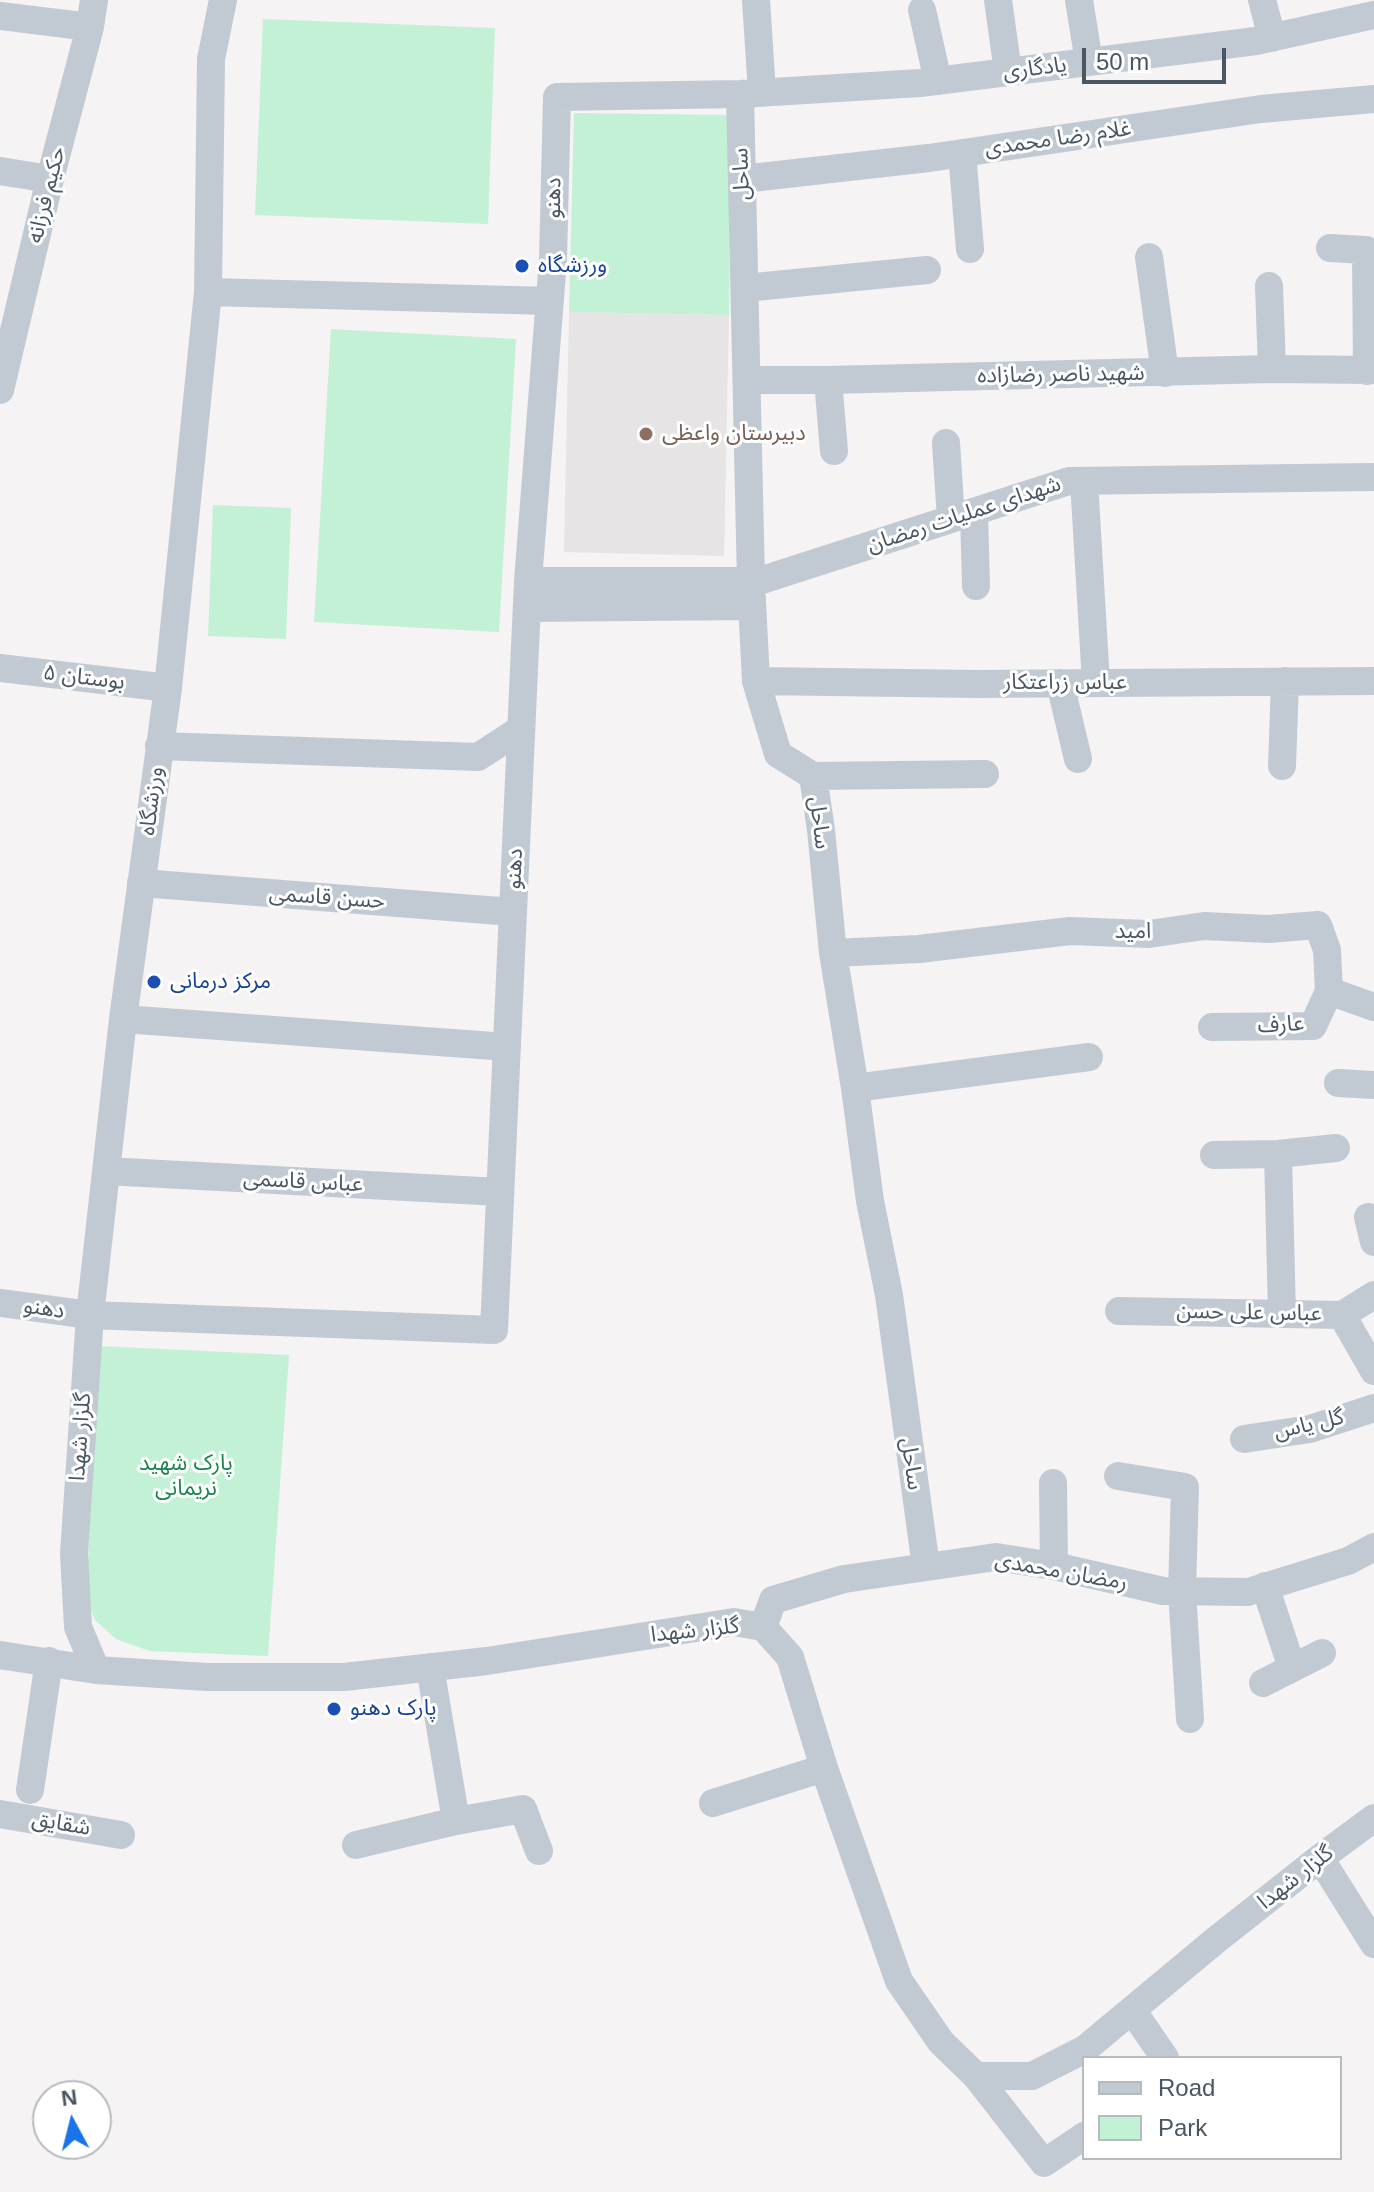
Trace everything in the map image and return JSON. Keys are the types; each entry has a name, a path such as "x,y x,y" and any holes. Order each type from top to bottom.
{"street":[{"name":"ورزشگاه","path":"90,1315 123,1019 168,688 208,292 211,59 223,0"},
{"name":"ساحل","path":"756,0 742,179 756,681 778,754 813,776 833,953 870,1201 889,1295 926,1567"},
{"path":"998,0 1008,72"},
{"path":"1079,0 1089,62"},
{"path":"1262,0 1272,38"},
{"path":"922,10 938,81"},
{"name":"یادگاری","path":"751,93 938,81 1272,38 1340,11 1374,15"},
{"path":"0,16 92,14"},
{"name":"حکیم فرزانه","path":"0,390 11,293 50,179 92,14"},
{"name":"دهنو","path":"0,1303 90,1315 494,1330 521,729 550,301 557,97 751,93"},
{"name":"غلام رضا محمدی","path":"742,179 962,153 1261,109 1374,99"},
{"path":"962,153 970,249"},
{"path":"0,171 50,179"},
{"path":"1330,248 1366,250 1371,370"},
{"path":"1149,257 1165,373"},
{"path":"745,288 927,270"},
{"path":"1269,286 1272,369"},
{"path":"208,292 550,301"},
{"name":"شهید ناصر رضازاده","path":"747,380 1272,369 1371,370"},
{"path":"828,380 834,451"},
{"path":"946,443 976,586"},
{"name":"شهدای عملیات رمضان","path":"528,594 752,594 759,581 1069,481 1374,477"},
{"path":"1084,481 1096,683"},
{"name":"بوستان ۵","path":"0,668 168,688"},
{"name":"عباس زراعتکار","path":"756,681 1374,681"},
{"path":"1282,766 1285,681"},
{"path":"1060,683 1078,759"},
{"path":"159,746 478,757 521,729"},
{"path":"813,776 985,774"},
{"name":"حسن قاسمی","path":"141,883 513,912"},
{"name":"امید","path":"833,953 919,949 1070,931 1149,934 1204,926 1268,929 1318,925 1327,950 1329,991"},
{"path":"1329,991 1374,1007"},
{"name":"عارف","path":"1212,1027 1313,1026 1329,991"},
{"path":"123,1019 507,1047"},
{"path":"855,1088 1089,1057"},
{"path":"1338,1083 1374,1085"},
{"path":"1214,1155 1278,1154 1336,1148"},
{"path":"1278,1154 1282,1314"},
{"name":"عباس قاسمی","path":"106,1171 500,1192"},
{"name":"عباس علی حسن","path":"1119,1311 1342,1315 1374,1295"},
{"name":"گلزار شهدا","path":"90,1315 74,1554 78,1627 96,1670 207,1677 344,1677 487,1661 734,1622 763,1627 790,1657 824,1768 899,1981 941,2042 976,2076 1032,2076 1085,2049 1320,1858 1374,1818"},
{"path":"1342,1315 1374,1371"},
{"name":"گل یاس","path":"1244,1439 1310,1429 1374,1408"},
{"path":"1118,1476 1185,1487 1182,1591 1190,1719"},
{"path":"1053,1483 1054,1566"},
{"name":"رمضان محمدی","path":"763,1627 773,1600 844,1579 996,1557 1054,1566 1163,1591 1248,1592 1348,1561 1374,1547"},
{"path":"1265,1586 1292,1668"},
{"path":"1263,1683 1322,1653"},
{"path":"0,1655 96,1670"},
{"path":"30,1790 49,1661"},
{"path":"430,1667 456,1821"},
{"path":"713,1803 824,1768"},
{"path":"356,1845 523,1809 539,1851"},
{"name":"شقایق","path":"0,1814 121,1835"},
{"path":"1320,1858 1374,1944"},
{"path":"1132,2010 1164,2056"},
{"path":"976,2076 1044,2163 1082,2137"}],"shaded area":[{"name":"دبیرستان واعظی","path":"569,312 729,315 724,556 564,552"}],"green space":[{"path":"263,19 495,28 488,224 255,215"},
{"path":"574,113 731,115 729,315 569,312"},
{"path":"331,329 516,339 499,632 314,622"},
{"path":"213,505 291,508 286,639 208,636"},
{"name":"پارک شهید نریمانی","path":"99,1346 289,1355 268,1656 150,1651 116,1639 95,1620 86,1598"}],"place":[{"name":"ورزشگاه","path":"522,266"},
{"name":"دبیرستان واعظی","path":"646,434"},
{"name":"مرکز درمانی","path":"154,982"},
{"name":"پارک دهنو","path":"334,1709"}]}
